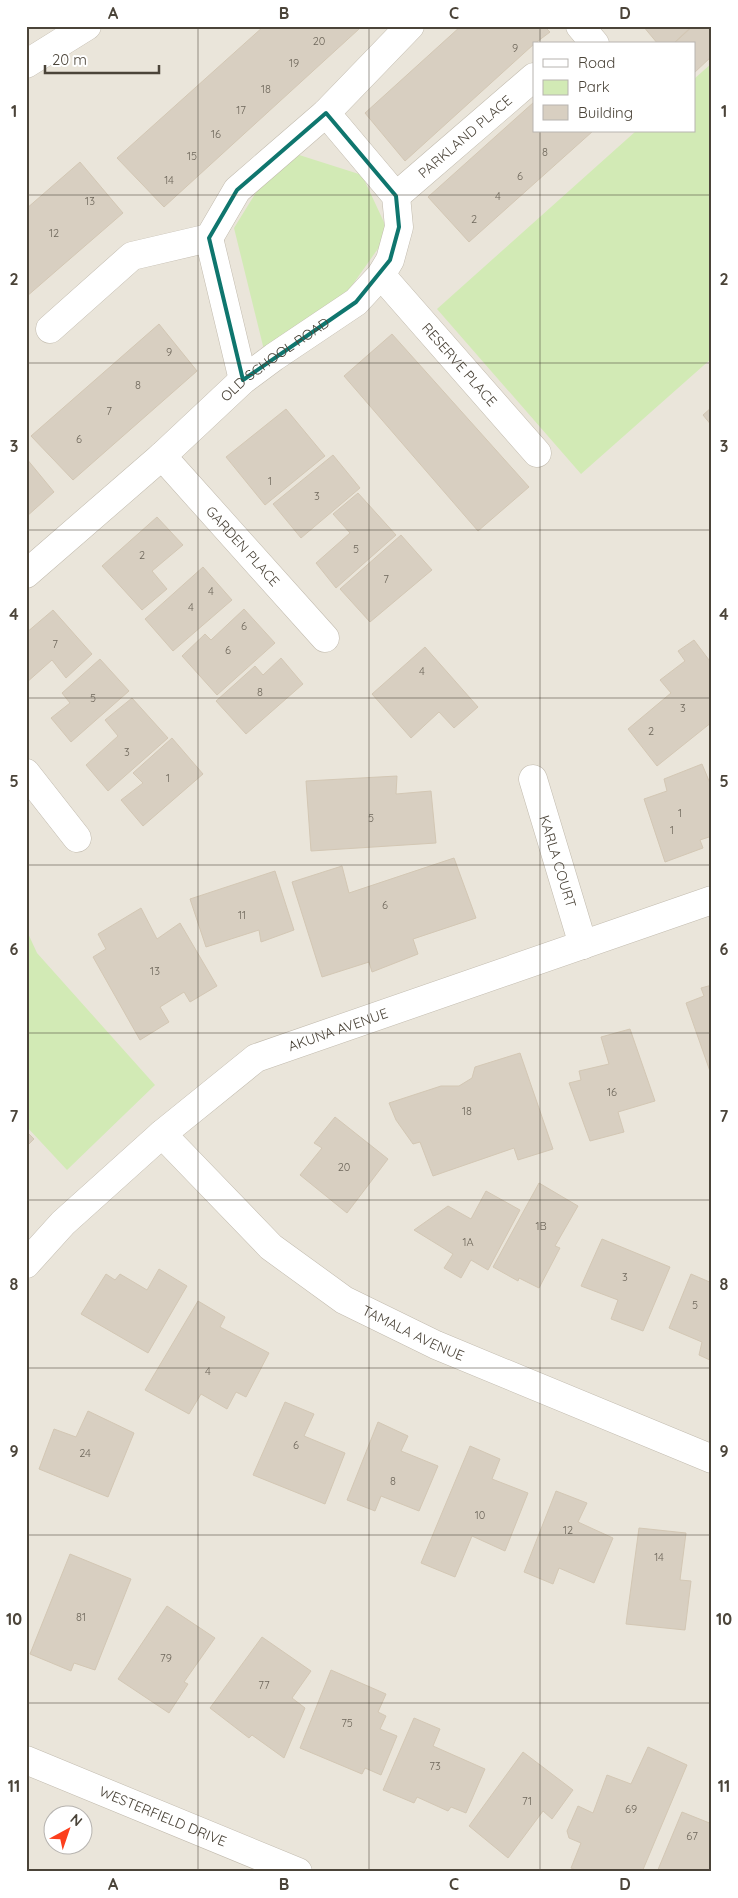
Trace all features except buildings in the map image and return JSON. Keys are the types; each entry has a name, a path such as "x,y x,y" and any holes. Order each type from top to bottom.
{"street":[{"path":"26,64 87,26"},
{"path":"243,380 209,238 237,190 326,113 410,26"},
{"name":"PARKLAND PLACE","path":"396,196 533,78"},
{"path":"326,113 396,196"},
{"name":"OLD SCHOOL ROAD","path":"26,574 162,456 243,380 356,302 381,275 390,260 399,227 396,196"},
{"path":"50,329 132,256 209,238"},
{"name":"RESERVE PLACE","path":"381,275 537,453"},
{"name":"GARDEN PLACE","path":"162,456 325,638"},
{"path":"26,773 77,838"},
{"name":"KARLA COURT","path":"533,779 583,945"},
{"name":"AKUNA AVENUE","path":"26,1264 63,1223 162,1134 256,1058 712,900"},
{"name":"TAMALA AVENUE","path":"162,1134 271,1247 344,1300 436,1345 712,1459"},
{"name":"WESTERFIELD DRIVE","path":"26,1760 298,1872"}],"highlighted area":[{"path":"326,113 396,196 399,227 390,260 356,302 243,380 209,238 237,190"}],"shaded area":[{"path":"26,26 712,26 712,1872 26,1872"}],"green space":[{"path":"712,63 712,358 581,474 437,309 635,132 696,132 696,77"},
{"path":"296,154 362,175 389,233 346,294 264,350 234,228 257,191"},
{"path":"26,929 37,953 155,1085 67,1170 26,1126"}]}
